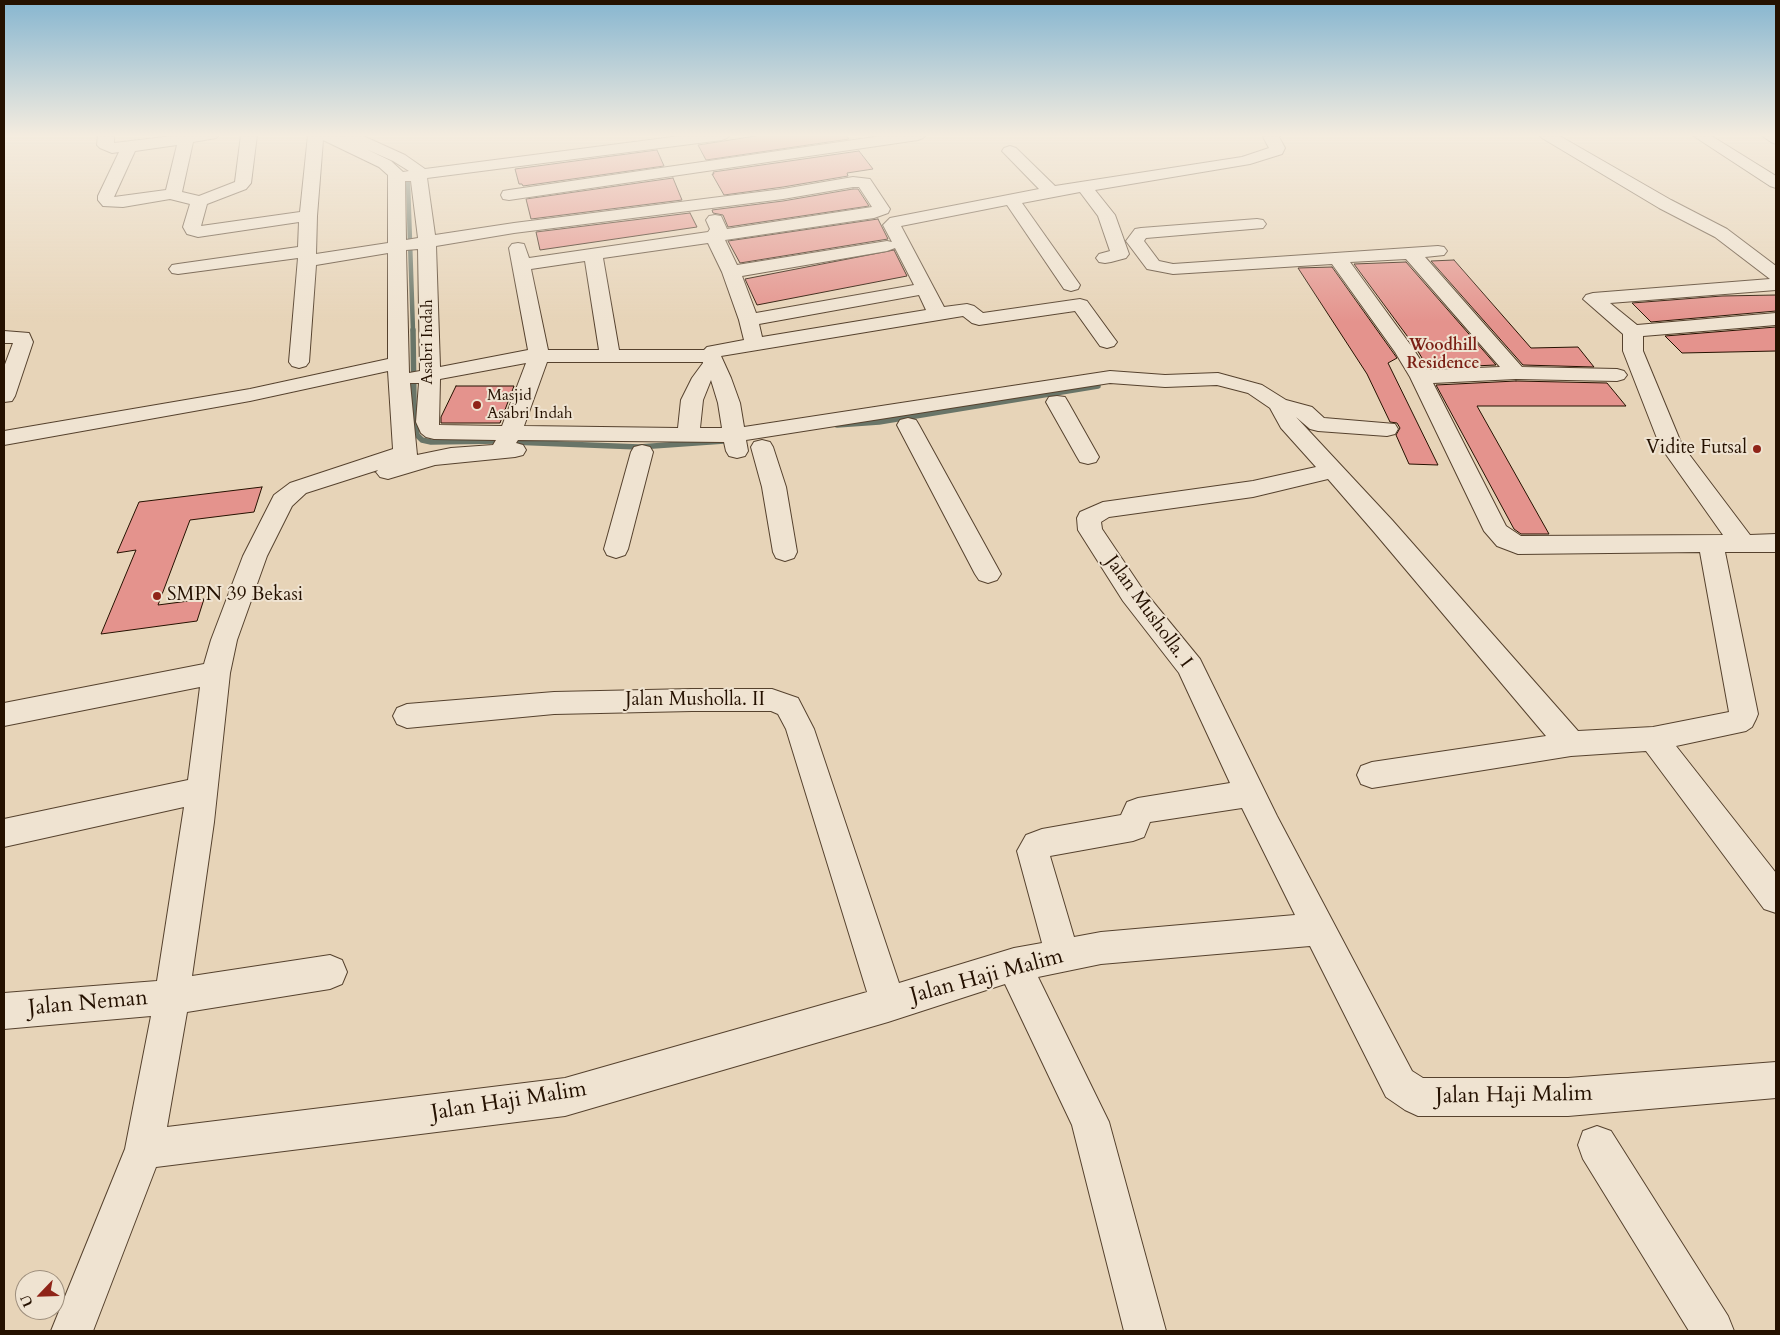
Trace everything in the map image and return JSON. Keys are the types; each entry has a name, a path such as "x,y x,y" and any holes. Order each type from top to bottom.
{"street":[{"path":"106,197 106,200 114,203 151,197"},
{"path":"180,197 199,201 214,197"},
{"path":"299,362 310,197"},
{"path":"401,197 410,246 411,375 406,460"},
{"name":"Asabri Indah","path":"415,197 410,246 411,375 426,422 434,432 506,442"},
{"path":"506,442 538,355 508,197"},
{"path":"697,197 719,229 714,236"},
{"path":"178,269 246,261 307,259 410,246 514,228 746,197"},
{"path":"521,265 874,213 882,209 874,197"},
{"path":"938,314 892,225 896,222 1025,197"},
{"path":"1092,197 1106,215 1120,254 1105,258"},
{"path":"1654,197 1721,233 1776,275"},
{"path":"1012,200 1071,284"},
{"path":"199,201 192,227 193,230 198,232 308,216"},
{"path":"1257,224 1141,233 1135,241 1153,265 1173,269 1438,251"},
{"path":"714,236 732,272 749,320 753,344"},
{"path":"732,272 887,246"},
{"path":"593,253 610,357"},
{"path":"1412,254 1516,373"},
{"path":"1338,259 1404,351 1420,377 1496,531 1506,540 1518,545 1776,543"},
{"path":"1776,284 1593,299 1638,331 1776,319"},
{"path":"749,320 916,290"},
{"path":"688,435 692,400 714,351 718,349 967,310 979,319 1080,305 1107,342"},
{"path":"1638,331 1633,351 1671,446 1721,516 1743,543"},
{"path":"4,337 22,337 24,342 4,396"},
{"path":"4,438 250,394 411,375 538,355 711,360"},
{"path":"711,360 721,378 729,403 735,443"},
{"path":"1420,377 1516,373 1616,375"},
{"path":"506,442 642,452 735,443 1110,377 1165,382 1218,379 1255,389 1278,404 1304,412 1318,424 1388,429"},
{"path":"72,1331 144,1149 172,996 202,790 216,673 224,640 255,556 282,500 300,499 406,460 451,455 506,442 688,435 762,447 1136,391 1165,382"},
{"path":"1057,402 1088,457"},
{"path":"1278,404 1288,423 1383,526 1571,744"},
{"path":"908,425 988,574"},
{"path":"762,447 774,487 785,552"},
{"path":"616,548 642,452"},
{"name":"Jalan Musholla. I","path":"1318,929 1190,667 1132,594 1090,530 1089,518 1103,510 1253,489 1332,471"},
{"path":"1372,775 1571,744 1653,739 1736,723 1742,719 1744,714 1711,544"},
{"path":"4,714 216,673"},
{"name":"Jalan Musholla. II","path":"407,716 554,703 772,700 788,706 800,730 888,1004"},
{"path":"1653,739 1776,898"},
{"path":"4,833 202,790"},
{"path":"1062,956 1033,851 1037,846 1042,843 1133,827 1138,811 1251,793"},
{"name":"Jalan Haji Malim","path":"144,1149 565,1097 888,1004 1014,965 1101,948 1318,929 1399,1084 1418,1097 1568,1097 1776,1080"},
{"path":"1014,965 1090,1122 1145,1331"},
{"name":"Jalan Neman","path":"4,1011 172,996 330,972"},
{"path":"1596,1145 1713,1331"}],"building":[{"path":"538,197 681,197 682,200 531,219 526,199"},
{"path":"805,197 863,197 869,206 728,227 723,215 713,213 712,210"},
{"path":"690,213 697,227 540,250 536,232"},
{"path":"878,219 888,239 740,263 728,241"},
{"path":"894,250 907,276 757,305 745,279"},
{"path":"1454,260 1531,348 1578,347 1594,367 1523,365 1431,261"},
{"path":"1406,262 1496,365 1428,368 1416,348 1354,264"},
{"path":"1332,267 1397,358 1388,363 1438,465 1409,464 1396,435 1400,428 1397,423 1390,422 1367,374 1298,268"},
{"path":"1776,295 1776,311 1651,322 1632,303 1722,296"},
{"path":"1776,327 1776,351 1682,353 1665,336"},
{"path":"1516,381 1607,383 1626,406 1477,406 1549,534 1521,534 1514,529 1436,385"},
{"name":"Masjid Asabri Indah","path":"456,386 514,386 500,423 441,423 441,417"},
{"path":"262,487 254,512 190,520 158,605 204,599 197,621 101,634 136,550 117,553 139,502"}],"waterway":[{"path":"409,197 413,331"},
{"path":"413,330 414,403 417,435 422,440 431,442 501,441"},
{"path":"837,425 879,422 1098,386"},
{"path":"512,442 639,447 724,441"}],"place":[{"name":"Masjid Asabri Indah","path":"477,405"},
{"name":"Vidite Futsal","path":"1757,449"},
{"name":"SMPN 39 Bekasi","path":"157,596"}],"district":[{"name":"Woodhill Residence","path":"1443,355"}]}
